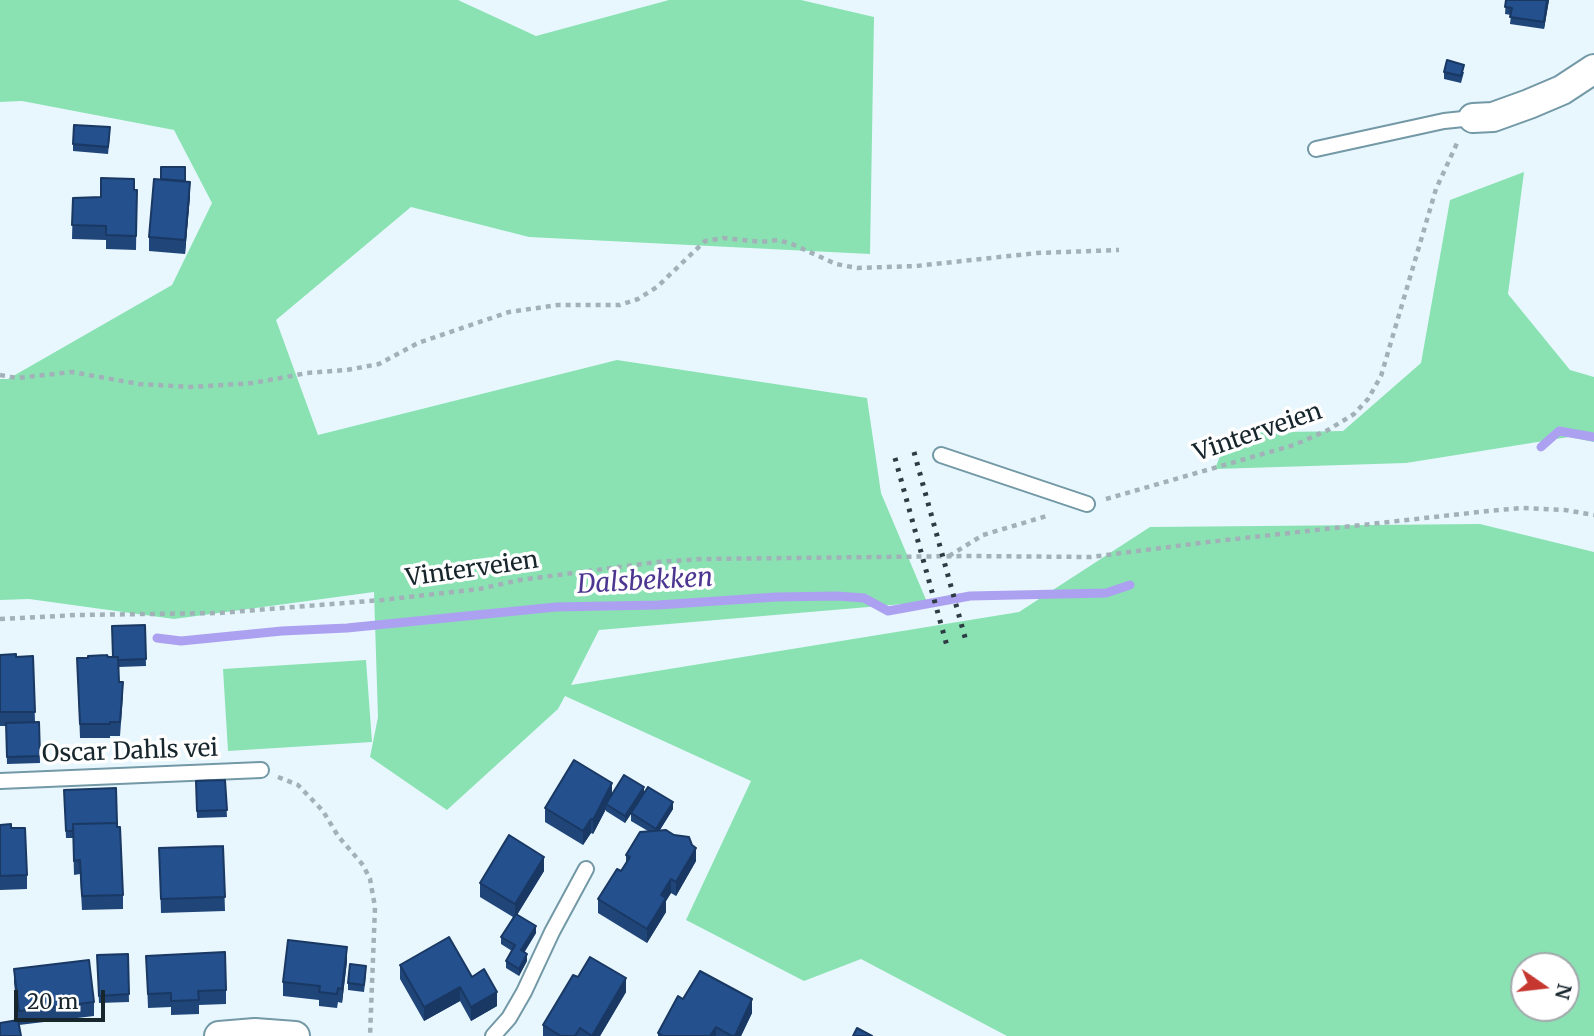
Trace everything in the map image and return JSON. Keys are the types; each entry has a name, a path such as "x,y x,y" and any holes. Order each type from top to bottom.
{"street":[{"path":"1473,118 1493,117 1562,90 1594,69"},
{"path":"219,1036 255,1033 295,1036"}],"lane":[{"path":"1316,149 1444,121 1473,118"},
{"path":"941,455 1087,504"},
{"name":"Oscar Dahls vei","path":"0,781 261,770"},
{"path":"493,1036 509,1018 524,992 586,869"}],"path":[{"name":"Vinterveien","path":"948,556 984,535 1294,445 1328,430 1354,414 1368,399 1381,376 1436,189 1457,143 1473,118"},
{"path":"0,375 17,378 72,372 139,384 191,387 253,383 379,364 418,343 509,312 558,305 620,305 638,299 657,287 705,241 723,238 761,242 778,240 836,264 857,268 916,266 1037,253 1119,250"},
{"name":"Vinterveien","path":"0,619 219,613 382,600 480,589 520,580 657,562 701,559 1091,557 1429,516 1521,508 1565,510 1594,515"},
{"path":"261,770 298,785 308,794 370,878 375,907 370,1036"}],"green space":[{"path":"0,0 458,0 536,36 669,0 801,0 874,17 870,254 529,237 411,207 276,320 318,435 617,360 867,398 881,493 927,602 599,630 571,685 1019,612 1150,527 1480,524 1594,552 1594,1036 1007,1036 861,959 804,981 686,920 751,781 565,696 558,709 447,810 370,757 378,717 374,592 174,619 29,599 0,600 0,379 8,379 172,285 212,203 174,130 22,101 0,102"},
{"path":"1524,172 1508,294 1570,370 1594,377 1594,442 1569,437 1406,463 1215,469 1229,433 1343,431 1421,363 1450,200"},
{"path":"366,660 372,742 228,751 223,669"}],"building":[{"path":"1506,0 1547,0 1544,22 1510,17 1512,8 1505,7"},
{"path":"1447,60 1464,65 1461,76 1444,72"},
{"path":"74,125 110,127 108,147 73,144"},
{"path":"161,167 185,167 185,181 161,179"},
{"path":"101,178 134,179 134,190 137,190 136,236 106,235 106,226 72,225 73,198 101,197"},
{"path":"154,179 190,182 185,240 149,237"},
{"path":"145,625 146,659 118,660 118,657 113,657 112,626"},
{"path":"16,654 16,657 33,656 35,712 0,712 0,655"},
{"path":"107,655 118,657 119,682 123,682 120,722 80,724 77,658"},
{"path":"39,722 40,756 7,757 6,723"},
{"path":"574,760 612,783 593,820 591,819 583,831 545,808"},
{"path":"624,775 644,787 625,816 606,804"},
{"path":"225,780 227,810 197,811 196,781"},
{"path":"648,787 673,802 656,829 631,813"},
{"path":"116,788 117,823 73,824 73,831 66,831 64,790"},
{"path":"117,823 117,827 120,827 123,895 82,896 80,860 74,861 73,824"},
{"path":"11,824 11,828 25,828 27,875 0,876 0,825"},
{"path":"666,830 674,835 689,837 696,848 676,882 671,879 661,895 666,898 647,929 598,899 617,869 621,871 630,857 626,855 640,832"},
{"path":"509,835 544,857 515,904 480,883"},
{"path":"223,846 225,897 161,899 159,848"},
{"path":"516,914 536,926 521,950 527,954 519,969 506,961 515,945 501,937"},
{"path":"449,937 472,977 484,969 497,992 471,1007 460,987 424,1007 400,965"},
{"path":"288,940 347,947 342,989 338,988 337,994 319,992 320,986 283,982"},
{"path":"225,952 226,990 198,991 199,1000 171,1001 171,993 148,994 146,956"},
{"path":"128,954 129,994 99,996 97,955"},
{"path":"590,957 626,978 592,1036 580,1028 575,1036 561,1036 543,1025 573,975 578,977"},
{"path":"89,960 94,1002 19,1011 14,969"},
{"path":"350,964 366,966 364,985 348,983"},
{"path":"700,971 752,999 735,1036 716,1027 710,1036 663,1036 658,1033 678,996 683,999"},
{"path":"18,1020 21,1036 0,1036 0,1023"},
{"path":"857,1028 872,1036 853,1036"}],"waterway":[{"name":"Dalsbekken","path":"1541,447 1559,431 1594,437"},
{"name":"Dalsbekken","path":"157,638 181,641 556,607 658,605 776,597 864,598 888,611 970,596 1106,593 1130,585"}],"railway":[{"path":"914,452 966,641"},
{"path":"895,458 947,646"}]}
